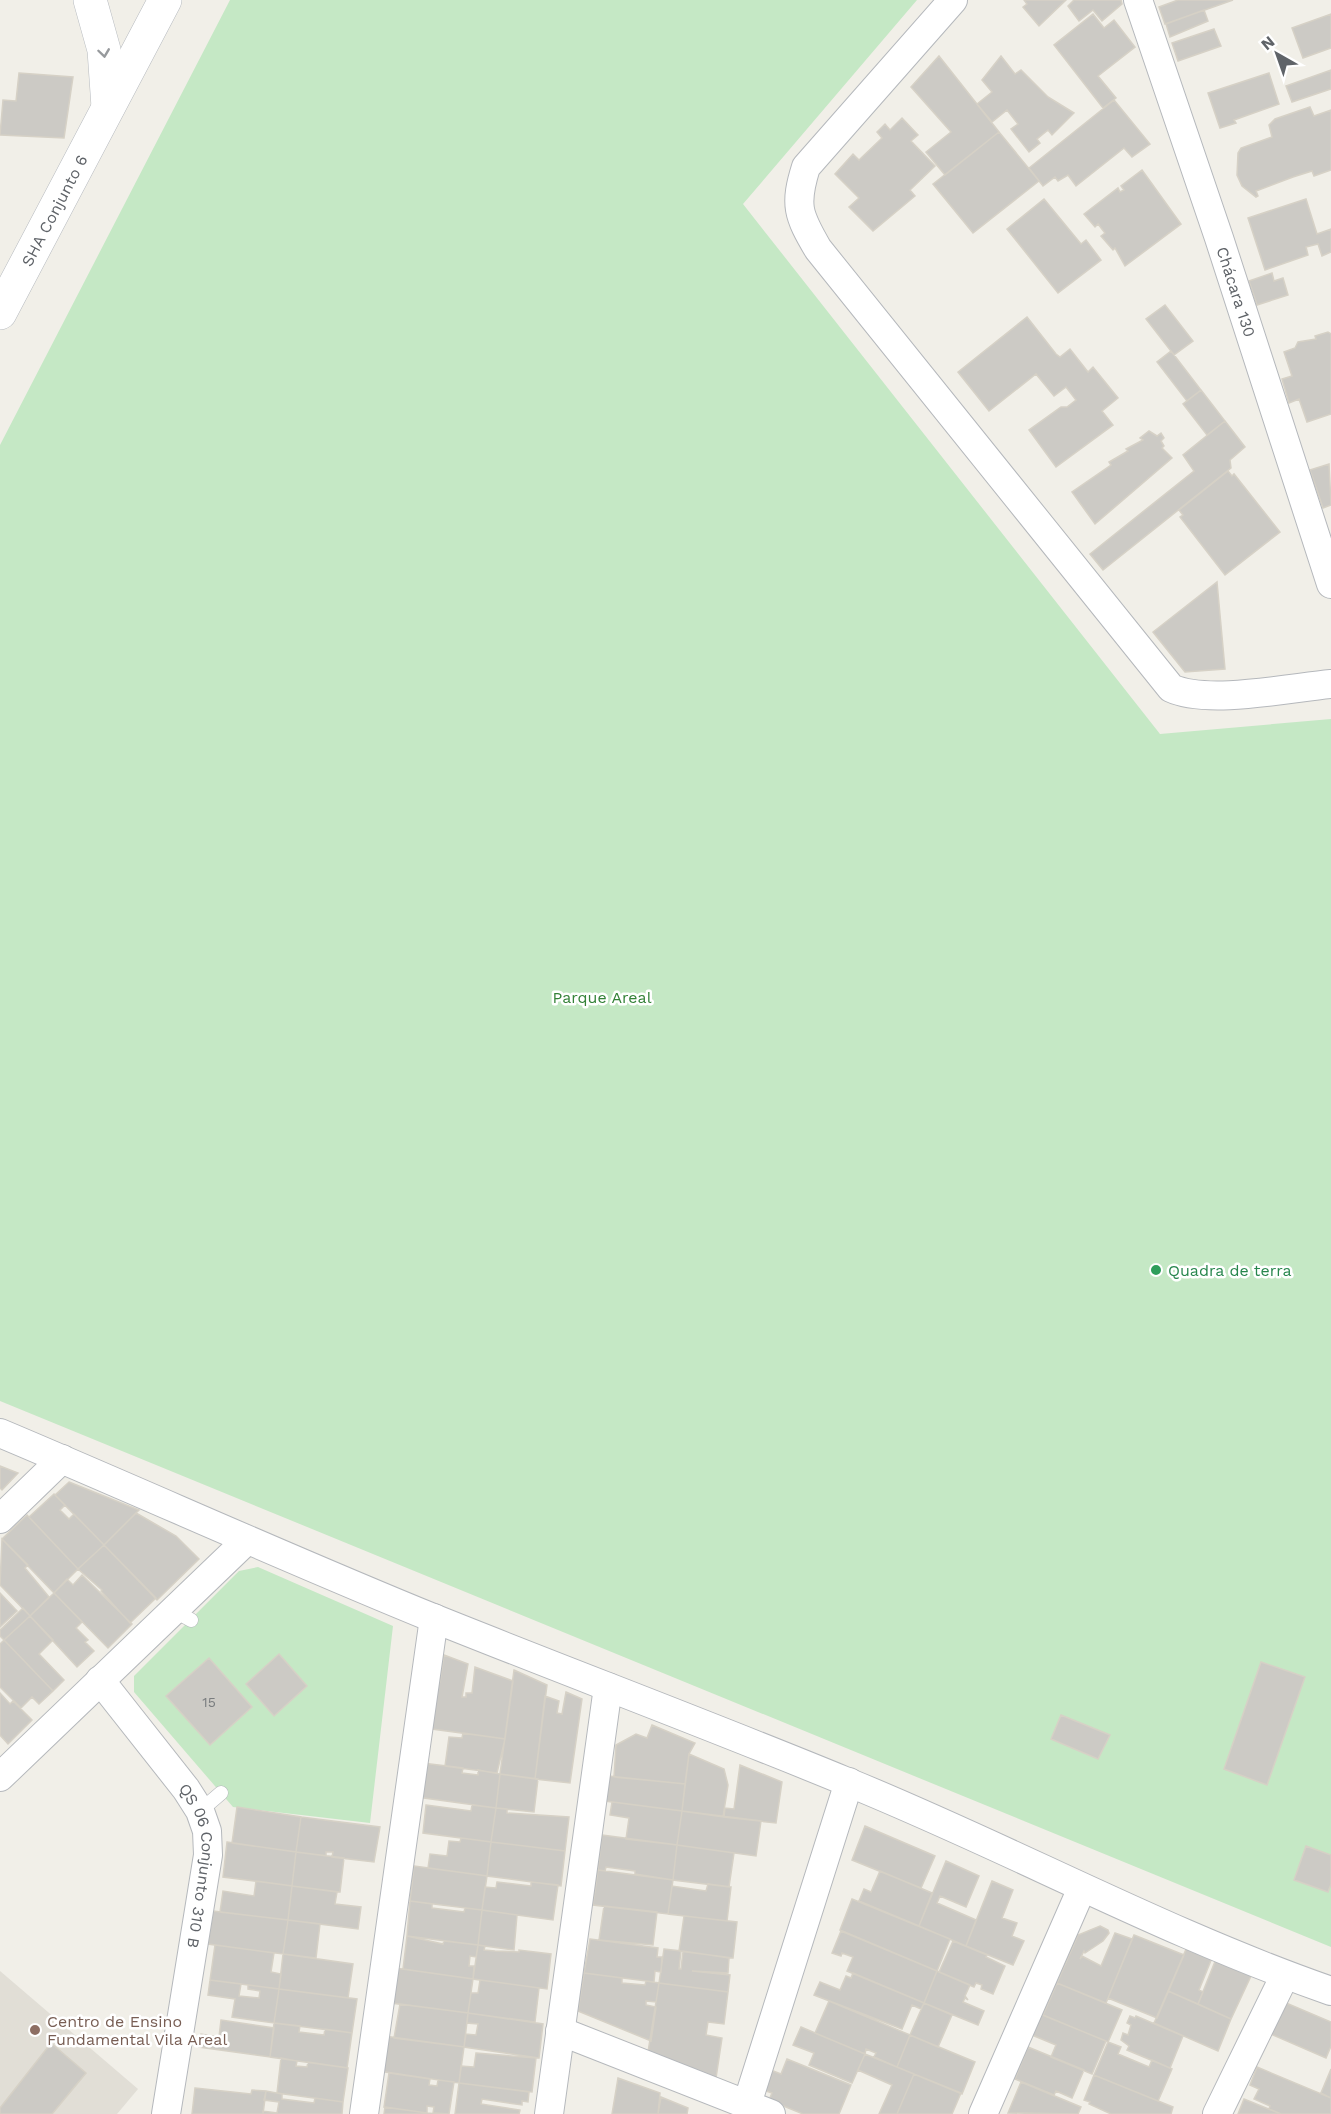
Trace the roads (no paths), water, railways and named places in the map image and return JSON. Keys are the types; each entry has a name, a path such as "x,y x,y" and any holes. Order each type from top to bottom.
{"street":[{"path":"90,0 104,50 108,107"},
{"name":"SHA Conjunto 6","path":"0,314 165,0"},
{"path":"953,0 806,167 797,193 800,218 818,249 1171,688 1185,694 1210,696 1331,684"},
{"name":"Chácara 130","path":"1138,0 1219,238 1331,584"},
{"path":"0,1433 246,1541 849,1782 1082,1888 1285,1975 1331,1991"},
{"path":"0,1519 62,1459"},
{"path":"0,1777 100,1680 178,1619 246,1541"},
{"path":"364,2114 434,1618"},
{"name":"QS 06 Conjunto 310 B","path":"100,1680 186,1789 211,1802 207,1831 208,1855 166,2114"},
{"path":"549,2114 608,1687"},
{"path":"560,2031 765,2111 849,1782"},
{"path":"983,2114 1082,1888"},
{"path":"1217,2114 1285,1975"}],"place":[{"name":"Quadra de terra","path":"1156,1270"},
{"name":"Centro de Ensino Fundamental Vila Areal","path":"35,2030"}],"park label":[{"name":"Parque Areal","path":"602,997"}]}
